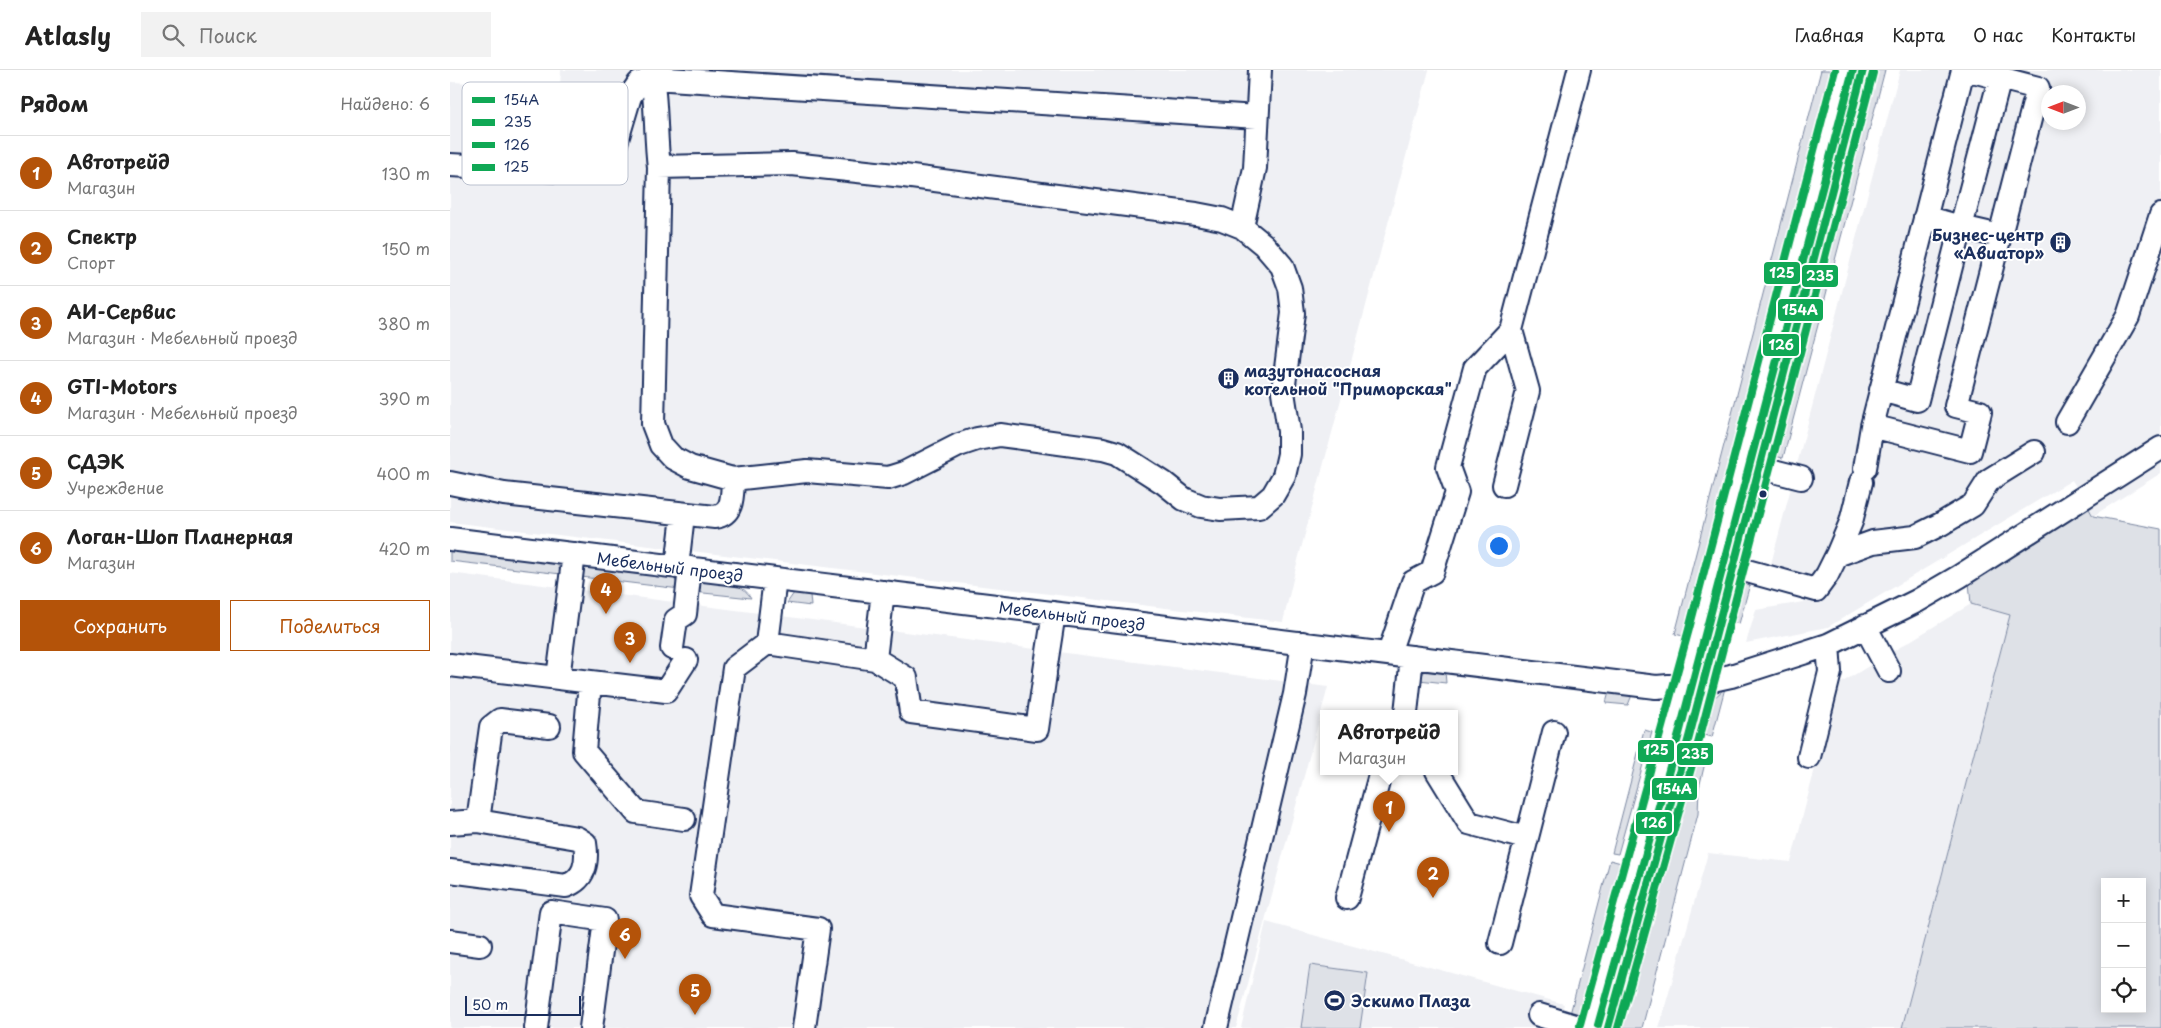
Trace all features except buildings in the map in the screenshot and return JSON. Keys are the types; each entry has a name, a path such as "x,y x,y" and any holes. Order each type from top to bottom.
{"street":[{"path":"1242,227 1255,168 1260,70"},
{"path":"1389,654 1413,582 1432,572 1457,492 1448,467 1475,368 1511,330 1579,70"},
{"path":"1752,465 1845,70"},
{"path":"1608,1028 1725,565 1862,70"},
{"path":"1725,565 1816,590 1827,575 1837,555 1851,522 1863,475 1872,426 1963,70"},
{"path":"1872,426 1970,452 1980,412 1956,406 2038,88 1970,70"},
{"path":"628,103 638,83 652,74 1257,117"},
{"path":"652,74 656,96 656,140 659,167 653,424 661,445 673,458 690,467 733,479 807,471 888,478 904,473 959,445 977,439 1000,435 1103,449 1117,453 1164,483 1184,499 1201,506 1220,509 1259,507 1273,495 1284,476 1289,454 1289,431 1283,392 1293,313 1290,288 1282,266 1264,245 1242,227 1222,219 1196,214 904,176 792,164 659,167"},
{"path":"1881,390 1917,400 2000,78"},
{"path":"2067,422 2128,316 2161,215"},
{"path":"1926,217 2000,236"},
{"path":"1504,485 1528,391 1511,330"},
{"name":"Мебельный проезд","path":"450,539 1656,687 1694,683 1731,676 1828,645 1917,601 1998,553 2161,448"},
{"path":"1837,555 1873,542 1915,537 1941,524 1973,505 1990,480 2034,452"},
{"path":"1752,465 1801,478"},
{"path":"450,484 504,494 683,515 722,516 728,510 731,501 733,479"},
{"path":"450,665 666,691 679,654 676,620 685,614 683,515"},
{"path":"558,678 574,554"},
{"path":"767,643 775,579"},
{"path":"875,659 883,592"},
{"path":"804,1028 818,929 713,915 701,896 734,668 767,643 875,659 906,678 911,712 1037,730 1054,613"},
{"path":"1873,622 1889,670"},
{"path":"1216,1028 1295,694 1303,643"},
{"path":"1809,757 1830,672 1828,645"},
{"path":"1406,710 1412,657"},
{"path":"590,682 584,751 636,812 684,819"},
{"path":"1590,1028 1694,683"},
{"path":"478,821 491,727 500,720 549,726"},
{"path":"1500,943 1554,732"},
{"path":"1347,898 1379,775"},
{"path":"1440,775 1469,823 1526,838"},
{"path":"450,823 478,821 576,838 584,843 586,851 583,873 580,880 566,886 450,871"},
{"path":"536,1028 551,912 605,920 590,1028"},
{"path":"450,942 480,945"},
{"path":"790,1028 800,951"},
{"path":"1539,1015 1582,1028"}],"shaded area":[{"path":"561,70 1429,70 1283,622 450,522 450,82 462,82 462,185 628,185 628,82 560,82"},
{"path":"1821,70 1833,70 1687,637 1675,634"},
{"path":"1873,70 1885,70 1783,458 1774,456 1772,452"},
{"name":"Бизнес-центр «Авиатор»","path":"1900,70 2161,70 2161,473 2093,516 2072,480 1828,627 1746,643 1756,610 1815,600 1765,587"},
{"path":"2088,507 2093,516 2161,529 2161,1028 1902,1028 2010,615 1971,604 1969,582"},
{"path":"450,550 557,563 561,574 450,561"},
{"path":"586,567 674,578 680,589 581,577"},
{"path":"450,573 1328,687 1322,710 1320,710 1320,717 1236,1028 450,1028"},
{"path":"1753,573 1739,624 1729,621 1740,576"},
{"path":"702,581 736,585 747,592 751,598 694,592"},
{"path":"794,593 810,595 811,606 787,603"},
{"path":"1971,604 2010,614 1902,1028 1659,1028 1708,853 1791,862 1836,686"},
{"path":"1426,669 1445,671 1446,683 1419,680"},
{"path":"1725,688 1712,737 1701,734 1712,700"},
{"path":"1609,692 1632,695 1628,705 1606,703"},
{"path":"1644,730 1652,732 1618,854 1612,853"},
{"path":"1699,743 1709,746 1699,788 1698,814 1642,1028 1618,1028"},
{"path":"1610,860 1625,864 1584,1010 1575,1015 1570,1014"},
{"path":"1266,922 1564,1004 1557,1028 1241,1028"},
{"name":"Эскимо Плаза","path":"1310,965 1368,973 1360,1028 1301,1028"}],"transit line":[{"name":"125","path":"1580,1025 1689,629 1835,70"},
{"name":"126","path":"1598,1025 1679,734 1853,70"},
{"name":"154А","path":"1608,1028 1689,737 1863,70"},
{"name":"235","path":"1618,1028 1699,740 1873,73"}],"place":[{"name":"Бизнес-центр «Авиатор»","path":"2060,243"},
{"name":"мазутонасосная котельной \"Приморская\"","path":"1228,379"},
{"name":"GTI-Motors","path":"606,614"},
{"name":"АИ-Сервис","path":"630,663"},
{"name":"Автотрейд","path":"1389,832"},
{"name":"Спектр","path":"1433,898"},
{"name":"Логан-Шоп Планерная","path":"625,959"},
{"name":"Эскимо Плаза","path":"1335,1000"},
{"name":"СДЭК","path":"695,1015"}]}
